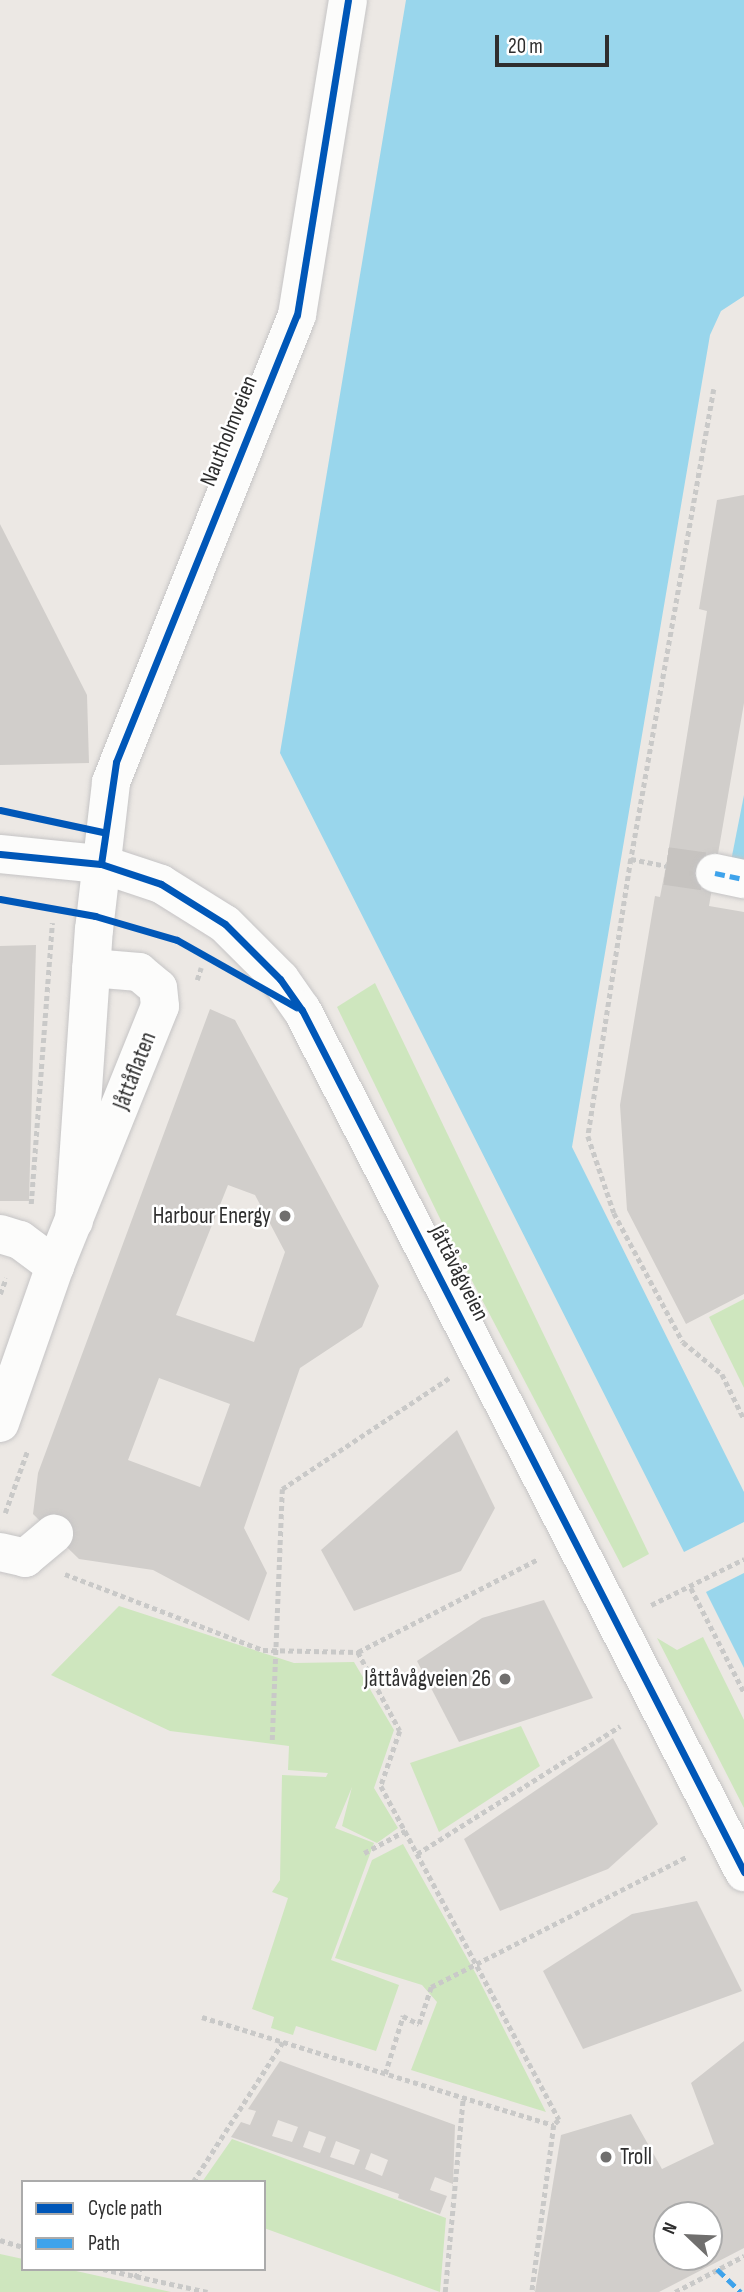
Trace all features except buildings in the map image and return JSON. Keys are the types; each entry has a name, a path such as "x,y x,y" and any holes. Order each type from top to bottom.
{"street":[{"name":"Nautholmveien","path":"101,864 117,762 297,314 348,0"},
{"name":"Jåttåvågveien","path":"0,853 101,864 161,884 225,924 254,950 302,1010 744,1872"},
{"name":"Jåttåflaten","path":"74,1221 91,968 101,864"},
{"name":"Jåttåflaten","path":"0,1423 55,1266 160,1006 158,988 139,972 91,968"},
{"path":"10,1237 55,1266"}],"path":[{"path":"714,389 631,859 588,1136 614,1213 683,1342 722,1374 744,1419"},
{"path":"631,859 666,866"},
{"path":"0,1294 10,1237 32,1200 52,923"},
{"path":"272,1740 282,1489 452,1376"},
{"path":"26,1548 120,1597 263,1650 358,1652 538,1559"},
{"path":"643,1608 691,1588 744,1559"},
{"path":"691,1588 744,1692"},
{"path":"358,1652 400,1731 380,1786 559,2120 554,2125 531,2292"},
{"path":"417,1854 620,1726"},
{"path":"364,1853 405,1831"},
{"path":"385,2074 403,2017 419,2024 431,1987 686,1857"},
{"path":"202,2017 554,2125"},
{"path":"193,2180 283,2042"},
{"path":"445,2292 463,2098"},
{"path":"0,2240 21,2245"},
{"path":"675,2292 744,2256"},
{"path":"110,2271 208,2292"},
{"path":"135,2278 139,2271"}],"green space":[{"path":"375,983 649,1554 623,1568 449,1237 337,1007"},
{"path":"744,1299 744,1388 709,1317"},
{"path":"119,1606 294,1663 354,1662 394,1730 374,1788 398,1828 377,1843 342,1826 352,1787 335,1828 374,1843 331,1960 399,1985 376,2051 296,2026 293,2035 271,2028 274,2017 252,2009 288,1898 272,1892 280,1880 282,1775 326,1777 328,1773 288,1770 289,1746 170,1731 51,1675"},
{"path":"703,1637 744,1720 744,1808 657,1638 677,1650"},
{"path":"521,1726 540,1766 439,1832 410,1763"},
{"path":"403,1844 476,1974 546,2112 411,2070 437,2002 422,1985 335,1958 372,1860"},
{"path":"232,2139 446,2218 440,2292 266,2229 266,2180 203,2180"},
{"path":"0,2254 21,2259 21,2271 76,2271 171,2292 0,2292"}],"water":[{"path":"406,0 744,0 744,296 721,311 710,335 572,1147 744,1492 744,1522 684,1552 280,753"},
{"path":"744,795 744,863 731,861"},
{"path":"744,1573 744,1668 706,1592"}],"tunnel":[{"path":"666,866 715,873"}],"marked path":[{"path":"715,873 744,879"},
{"path":"719,2271 741,2292"}],"cycle path":[{"path":"101,864 116,762 297,315 348,0"},
{"path":"0,810 103,832"},
{"path":"0,854 101,864 161,884 225,924 280,979 302,1010 744,1872"},
{"path":"0,899 95,916 177,940 296,1007"}],"place":[{"name":"Harbour Energy","path":"285,1216"},
{"name":"Jåttåvågveien 26","path":"505,1679"},
{"name":"Troll","path":"606,2157"}]}
